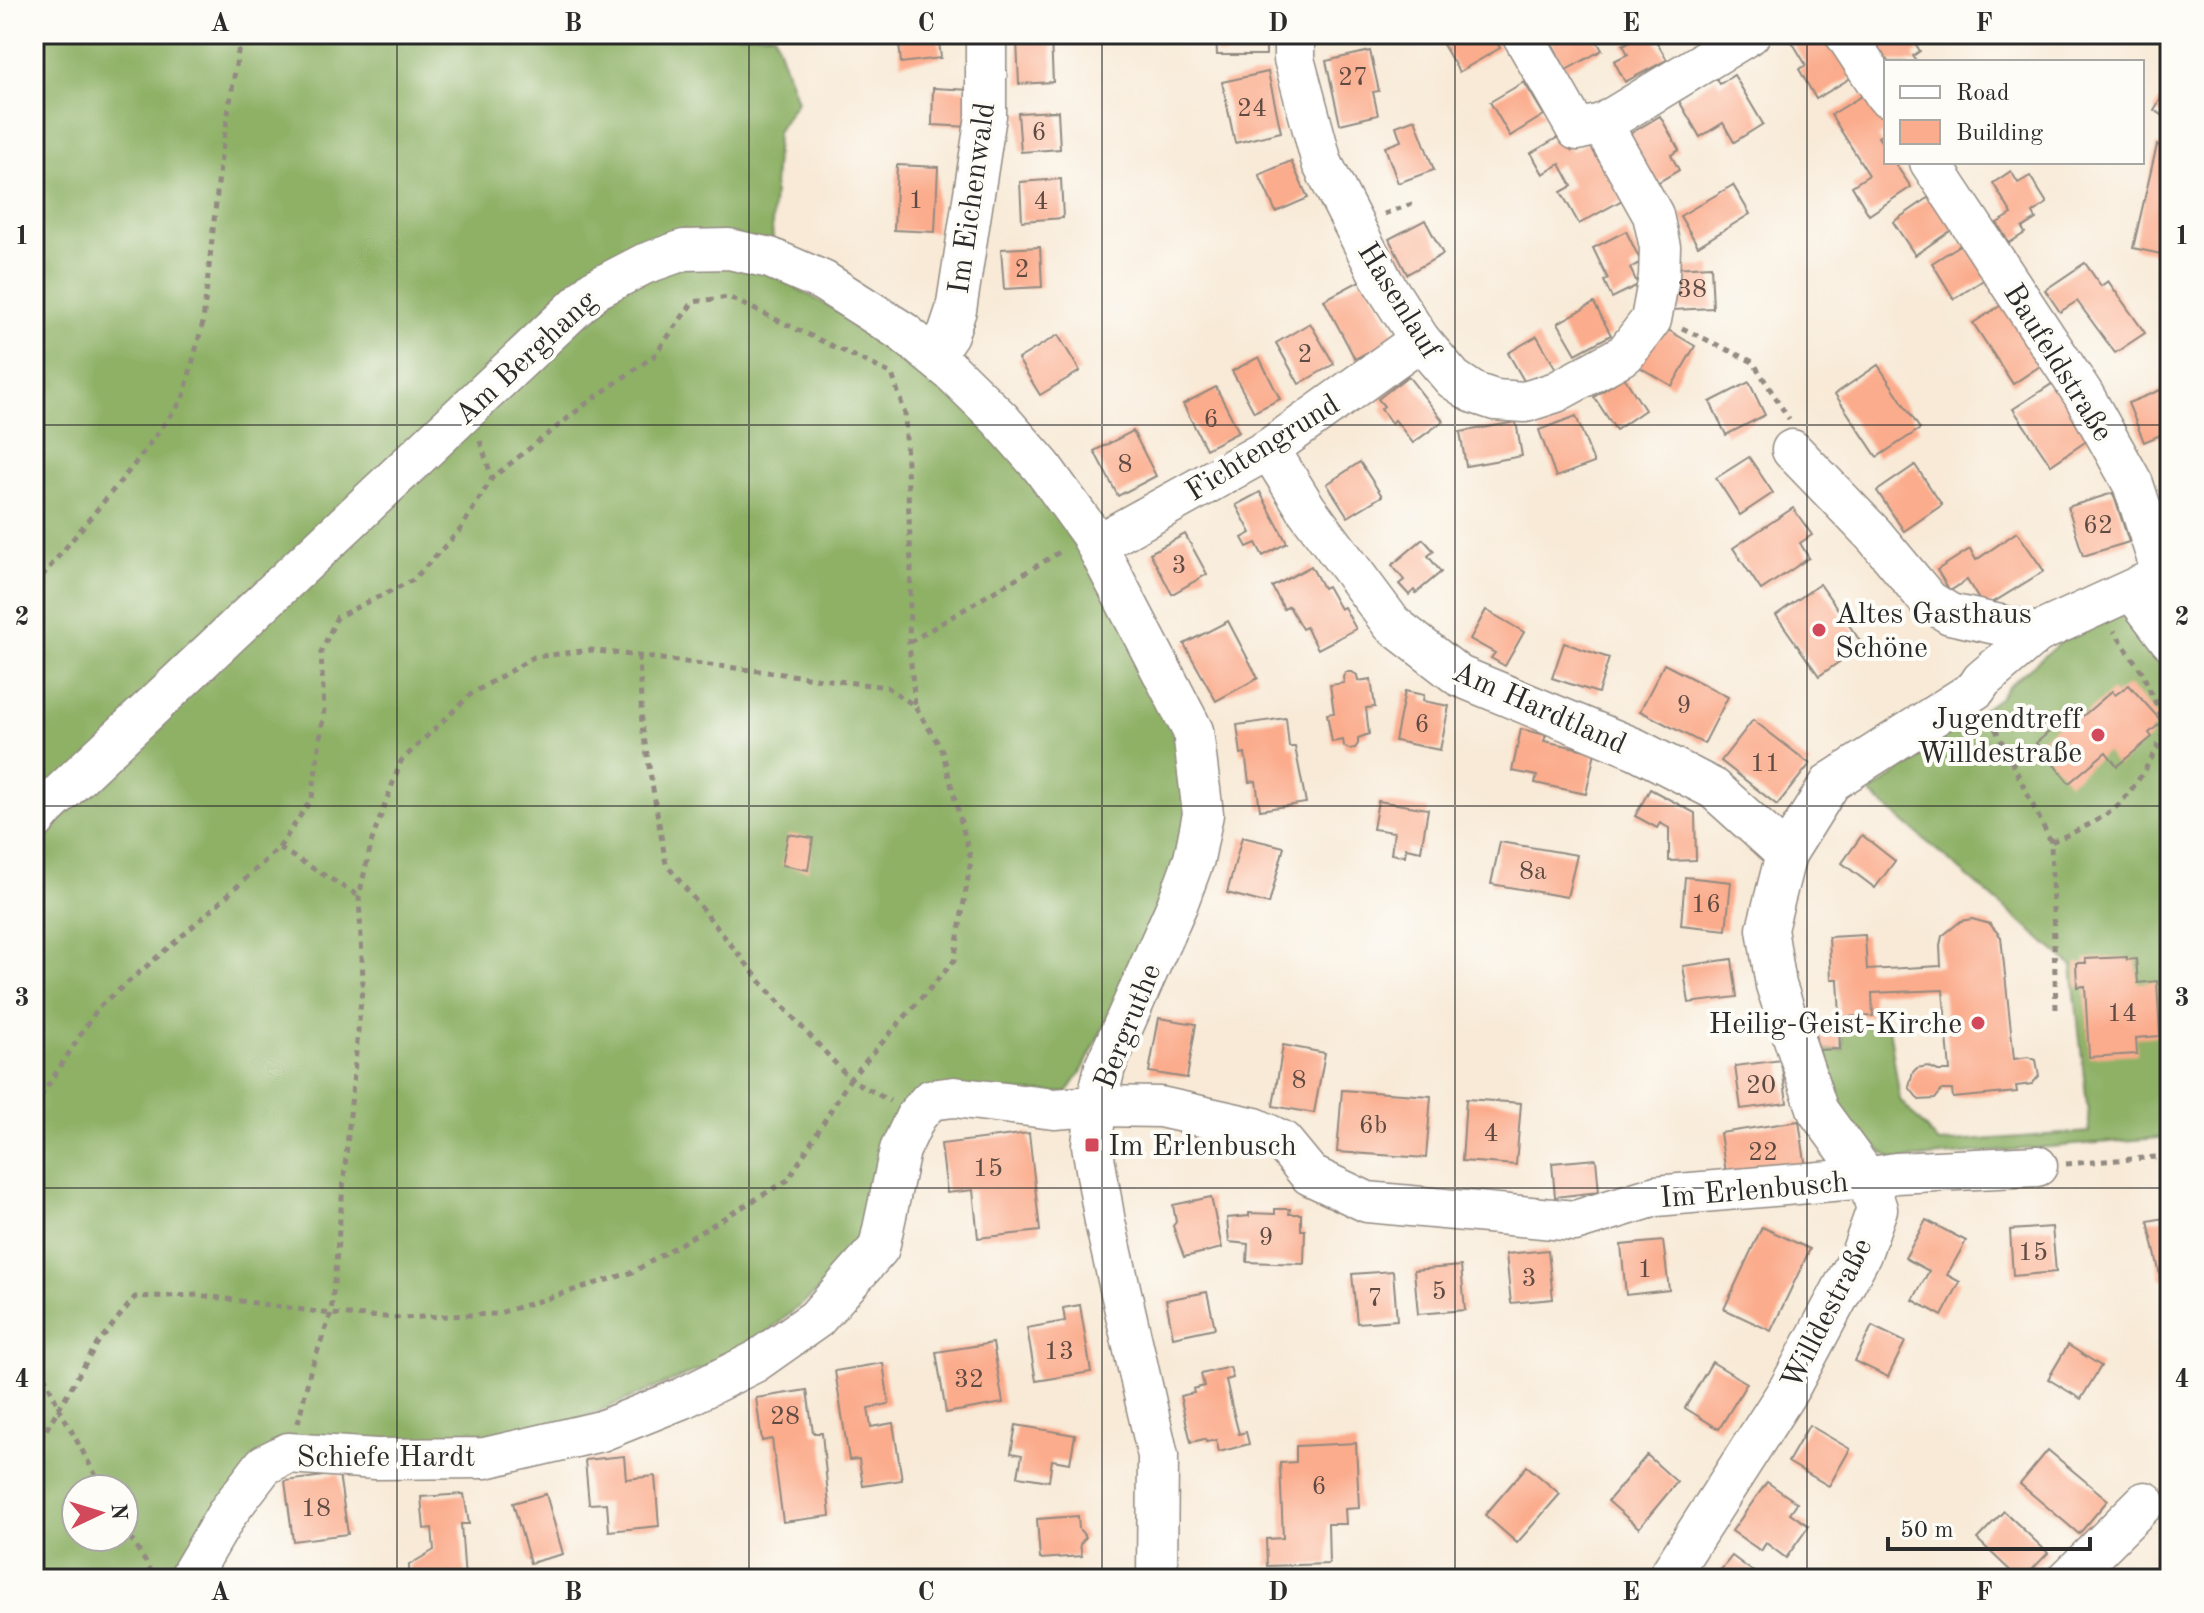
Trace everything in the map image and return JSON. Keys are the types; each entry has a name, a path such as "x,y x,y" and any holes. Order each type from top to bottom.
{"street":[{"name":"Im Eichenwald","path":"933,356 948,334 956,310 986,116 986,34"},
{"name":"Hasenlauf","path":"1294,34 1294,59 1322,163 1383,282 1420,340 1453,379 1474,393 1495,400 1525,402 1556,392 1625,354 1651,320 1659,277 1660,247 1653,215 1602,124"},
{"path":"1522,34 1577,130 1602,124 1750,34"},
{"path":"1845,34 1884,93"},
{"name":"Baufeldstraße","path":"1931,164 2083,394 2133,484 2141,586 2170,640"},
{"name":"Am Berghang","path":"34,821 594,290 644,264 684,250 729,249 770,258 843,292 933,356 1000,419 1042,467 1094,539"},
{"name":"Fichtengrund","path":"1094,539 1269,449 1420,340"},
{"name":"Am Hardtland","path":"1269,449 1307,510 1392,624 1403,633 1459,676 1636,749 1714,789 1786,854"},
{"path":"1792,450 1874,535 1929,601 1950,614 2037,633"},
{"name":"Bergruthe","path":"1094,539 1193,731 1203,814 1186,882 1105,1067 1096,1106 1092,1145 1158,1456 1157,1579"},
{"name":"Willdestraße","path":"1667,1579 1790,1387 1861,1254 1877,1209 1867,1178 1818,1111 1776,985 1767,929 1786,854 1831,782 1976,689 1982,680 2037,633 2141,586"},
{"path":"916,1116 930,1100 954,1097 1054,1109 1096,1106"},
{"name":"Im Erlenbusch","path":"1096,1106 1160,1107 1255,1128 1282,1141 1310,1175 1367,1202 1575,1221 1656,1196 1896,1173 2037,1166"},
{"name":"Schiefe Hardt","path":"191,1579 228,1512 264,1465 288,1453 376,1459 485,1458 601,1431 683,1398 755,1362 816,1319 879,1248 900,1150 916,1116"},
{"path":"2068,1579 2145,1502"}],"path":[{"path":"34,586 133,466 183,399 203,322 221,157 241,34"},
{"path":"34,1107 98,1008 279,848 312,798 324,710 321,652 337,617 413,580 460,530 492,478 587,403 654,356 693,302 728,297 892,374 905,414 911,566 909,643 915,706"},
{"path":"1652,314 1753,362 1789,420 1792,450"},
{"path":"909,643 1094,539"},
{"path":"2051,842 2081,829 2120,804 2157,748 2166,727 2142,672 2141,586"},
{"path":"34,1450 97,1344 135,1297 199,1295 331,1314 402,1318 496,1314 633,1272 788,1180 850,1079 954,961 971,860 942,750 915,706 887,687 590,650 534,657 471,694 401,761 372,840 359,896 363,979 331,1314 310,1372 295,1435 264,1465"},
{"path":"639,656 642,726 666,864 765,987 850,1079 916,1116"},
{"path":"1976,689 2051,842 2056,1009"},
{"path":"279,848 359,896"},
{"path":"2037,1166 2170,1156"},
{"path":"34,1353 94,1473"},
{"path":"140,1553 156,1579"}],"green space":[{"path":"34,34 774,34 797,101 777,132 772,225 775,276 903,348 1016,454 1113,600 1183,736 1192,812 1159,916 1083,1069 1067,1093 936,1090 854,1262 744,1351 532,1439 309,1445 180,1579 34,1579"},
{"path":"2157,598 2170,617 2170,1137 1894,1160 1848,1127 1830,1098 1814,1050 1843,1050 1842,1023 1888,1020 1900,1100 1939,1143 2090,1132 2072,966 1870,793 2000,697 2007,687 2062,641"}],"building":[{"path":"898,34 938,34 941,58 901,63"},
{"path":"1216,34 1266,34 1266,55 1217,55"},
{"path":"1492,34 1500,48 1459,72 1438,36"},
{"path":"1547,34 1593,34 1602,50 1566,70"},
{"path":"1643,34 1652,34 1667,60 1625,82 1614,61 1628,54 1623,45"},
{"path":"1789,34 1832,34 1854,76 1816,99 1799,69 1806,65"},
{"path":"1881,34 1909,34 1920,51 1913,56 1916,60 1887,60 1873,40"},
{"path":"1051,39 1053,82 1019,84 1017,41"},
{"path":"1370,51 1379,91 1373,92 1378,115 1340,124 1326,61"},
{"path":"1268,72 1281,132 1235,143 1222,82"},
{"path":"1734,75 1763,124 1734,142 1723,123 1700,137 1679,101 1716,78 1720,84"},
{"path":"1524,82 1544,115 1510,136 1490,102"},
{"path":"2170,83 2170,120 2154,110"},
{"path":"933,88 972,90 971,127 932,125"},
{"path":"1868,92 1884,117 1884,133 1878,137 1884,146 1884,164 1895,164 1911,187 1869,215 1852,186 1869,175 1831,115"},
{"path":"1058,111 1060,149 1021,152 1018,113"},
{"path":"1660,116 1679,150 1671,155 1679,170 1655,184 1628,135"},
{"path":"1415,119 1434,170 1398,183 1385,147 1401,141 1396,126"},
{"path":"1562,135 1572,151 1588,142 1622,200 1579,224 1561,192 1572,186 1560,164 1543,174 1531,153"},
{"path":"2157,145 2170,148 2170,256 2133,248"},
{"path":"1291,161 1308,198 1276,212 1259,175"},
{"path":"897,165 938,167 935,232 894,230"},
{"path":"2011,171 2018,183 2030,176 2047,203 2033,213 2036,219 2022,228 2025,233 2009,243 1997,223 2012,214 1993,183"},
{"path":"1061,179 1063,218 1022,221 1020,182"},
{"path":"1733,185 1750,214 1698,246 1680,216"},
{"path":"1934,194 1956,227 1915,255 1893,222"},
{"path":"1425,220 1443,254 1407,274 1389,239"},
{"path":"1626,231 1641,262 1630,268 1638,285 1612,298 1604,281 1608,279 1593,248"},
{"path":"1965,242 1988,277 1954,299 1932,263"},
{"path":"1040,247 1042,287 1004,289 1001,249"},
{"path":"2085,263 2101,286 2108,281 2145,333 2115,353 2077,301 2060,312 2045,290"},
{"path":"1711,266 1713,308 1673,310 1672,268"},
{"path":"1365,278 1396,337 1355,359 1324,300"},
{"path":"2006,302 2046,362 2013,384 1973,323"},
{"path":"1594,303 1611,335 1576,354 1558,323"},
{"path":"1310,323 1334,364 1299,384 1276,343"},
{"path":"1660,325 1695,346 1672,386 1636,365"},
{"path":"1058,335 1080,371 1040,395 1018,359"},
{"path":"1537,336 1556,369 1527,386 1508,353"},
{"path":"1259,357 1280,399 1254,412 1232,371"},
{"path":"1878,365 1920,429 1877,457 1835,394"},
{"path":"1408,376 1443,421 1413,443 1395,420 1391,423 1378,399"},
{"path":"1624,377 1645,410 1616,430 1594,397"},
{"path":"2058,380 2094,436 2051,465 2013,409"},
{"path":"1749,382 1765,415 1726,435 1710,402"},
{"path":"1216,387 1239,432 1206,449 1183,404"},
{"path":"2168,387 2170,431 2144,442 2128,403"},
{"path":"1576,416 1594,463 1556,477 1539,430"},
{"path":"1516,422 1522,456 1466,466 1460,432"},
{"path":"1133,431 1156,476 1118,496 1094,451"},
{"path":"1749,457 1773,493 1740,515 1716,478"},
{"path":"1360,462 1382,496 1348,517 1327,484"},
{"path":"1915,465 1942,505 1904,531 1877,491"},
{"path":"1260,492 1287,543 1263,556 1256,543 1247,547 1242,538 1251,533 1236,505"},
{"path":"2113,493 2129,542 2083,556 2068,507"},
{"path":"1793,508 1812,535 1800,543 1809,558 1761,590 1733,548"},
{"path":"2017,532 2044,571 1984,608 1967,580 1950,591 1937,570 1970,549 1976,560"},
{"path":"1185,534 1207,574 1172,594 1150,553"},
{"path":"1423,539 1434,551 1428,556 1441,572 1416,593 1414,590 1409,595 1399,584 1404,580 1392,565"},
{"path":"1311,566 1323,588 1327,586 1340,609 1344,607 1356,629 1318,649 1289,606 1284,609 1272,587"},
{"name":"Altes Gasthaus Schöne","path":"1820,584 1863,645 1819,676 1776,615"},
{"path":"1486,610 1524,632 1505,666 1491,658 1495,653 1470,639"},
{"path":"1228,621 1258,678 1216,701 1184,644"},
{"path":"1564,643 1609,658 1598,693 1552,678"},
{"path":"1664,664 1728,697 1704,744 1640,711"},
{"path":"1346,672 1357,675 1358,681 1371,679 1375,707 1366,708 1369,734 1358,738 1355,748 1349,749 1344,746 1343,740 1332,742 1327,714 1334,713 1330,685 1344,683"},
{"name":"Jugendtreff Willdestraße","path":"2129,685 2162,722 2149,733 2152,737 2117,766 2106,752 2069,783 2036,743 2076,709 2083,716 2112,691 2115,695"},
{"path":"1405,691 1424,695 1423,701 1449,706 1440,750 1395,741"},
{"path":"1286,718 1289,747 1295,747 1306,803 1260,810 1256,781 1249,782 1245,753 1241,754 1237,725"},
{"path":"1753,720 1810,764 1777,805 1721,761"},
{"path":"1521,729 1546,735 1544,741 1595,752 1586,794 1535,783 1537,776 1512,771"},
{"path":"1650,789 1695,813 1696,860 1669,861 1669,828 1660,823 1657,828 1635,816"},
{"path":"1378,801 1428,809 1421,851 1406,848 1405,856 1391,854 1394,832 1373,829"},
{"path":"788,834 813,838 808,870 782,865"},
{"path":"1862,835 1895,861 1875,888 1842,863"},
{"path":"1242,837 1284,847 1269,904 1227,893"},
{"path":"1500,842 1577,855 1567,897 1491,884"},
{"path":"1685,877 1731,882 1726,930 1681,925"},
{"name":"Heilig-Geist-Kirche","path":"1972,919 1990,924 2001,937 2014,1059 2028,1057 2036,1060 2039,1076 2032,1084 2016,1086 2017,1092 1953,1098 1952,1090 1942,1090 1935,1099 1919,1100 1909,1087 1917,1068 1928,1066 1938,1071 1950,1071 1943,990 1872,993 1873,1016 1840,1017 1838,979 1831,979 1829,937 1865,935 1867,970 1941,966 1942,936 1961,921"},
{"path":"2127,957 2127,960 2136,959 2138,983 2157,981 2160,1036 2136,1038 2137,1054 2089,1057 2085,986 2077,987 2076,963 2086,963 2085,959"},
{"path":"1732,959 1737,997 1689,1003 1683,966"},
{"path":"1159,1018 1196,1024 1187,1078 1149,1072"},
{"path":"1839,1024 1840,1049 1817,1050 1815,1026"},
{"path":"1283,1045 1325,1053 1314,1113 1273,1106"},
{"path":"1781,1060 1787,1103 1741,1109 1735,1066"},
{"path":"1342,1090 1431,1096 1426,1158 1337,1152"},
{"path":"1466,1099 1521,1103 1516,1165 1462,1161"},
{"path":"1799,1121 1806,1168 1727,1180 1720,1133"},
{"path":"1029,1133 1040,1231 978,1238 973,1190 947,1193 941,1144"},
{"path":"1596,1159 1599,1192 1555,1197 1552,1163"},
{"path":"1211,1197 1222,1248 1184,1257 1173,1226 1176,1222 1173,1205"},
{"path":"1275,1209 1290,1209 1289,1214 1301,1214 1301,1230 1305,1230 1304,1264 1247,1262 1248,1244 1229,1242 1227,1218 1249,1216 1249,1213 1275,1214"},
{"path":"2170,1217 2170,1278 2161,1280 2148,1221"},
{"path":"1926,1220 1966,1241 1947,1275 1960,1282 1942,1316 1913,1300 1929,1271 1905,1258"},
{"path":"1762,1227 1810,1249 1771,1331 1724,1309"},
{"path":"2052,1227 2056,1272 2013,1276 2010,1230"},
{"path":"1663,1241 1669,1290 1626,1295 1621,1245"},
{"path":"1548,1250 1553,1299 1511,1303 1506,1254"},
{"path":"1461,1266 1465,1310 1418,1314 1414,1270"},
{"path":"1393,1271 1397,1320 1357,1323 1352,1274"},
{"path":"1207,1292 1215,1328 1173,1337 1166,1300"},
{"path":"1080,1305 1091,1372 1036,1381 1027,1328 1065,1321 1063,1308"},
{"path":"1872,1326 1905,1342 1888,1377 1855,1361"},
{"path":"993,1343 1003,1403 946,1413 936,1352"},
{"path":"2068,1345 2101,1366 2081,1399 2048,1379"},
{"path":"1712,1362 1747,1383 1719,1429 1685,1408"},
{"path":"883,1363 889,1404 868,1408 871,1427 893,1423 902,1480 863,1486 859,1459 849,1460 835,1371"},
{"path":"1230,1367 1233,1378 1226,1380 1232,1407 1239,1434 1246,1432 1249,1444 1219,1452 1216,1440 1191,1442 1180,1396 1194,1393 1193,1389 1204,1386 1201,1374"},
{"path":"807,1390 813,1433 822,1433 830,1516 783,1522 772,1439 762,1441 756,1398"},
{"path":"1016,1425 1075,1435 1070,1463 1052,1460 1049,1481 1018,1476 1022,1455 1011,1453"},
{"path":"1809,1425 1850,1449 1829,1486 1788,1462"},
{"path":"1356,1443 1359,1508 1345,1509 1346,1524 1328,1524 1329,1564 1267,1566 1266,1539 1283,1538 1280,1463 1296,1462 1296,1446"},
{"path":"2048,1450 2108,1500 2079,1534 2020,1484"},
{"path":"1647,1455 1677,1482 1639,1528 1608,1501"},
{"path":"624,1456 626,1479 655,1476 659,1526 609,1531 607,1503 589,1504 585,1460"},
{"path":"1527,1466 1560,1494 1517,1543 1485,1515"},
{"path":"339,1474 348,1534 293,1541 285,1481"},
{"path":"1767,1482 1797,1503 1790,1513 1809,1526 1786,1558 1766,1543 1761,1551 1732,1531"},
{"path":"464,1494 469,1524 461,1524 465,1579 409,1579 409,1565 434,1550 432,1528 424,1529 421,1497"},
{"path":"546,1494 563,1554 530,1563 513,1503"},
{"path":"2004,1511 2048,1553 2023,1579 2019,1579 1977,1539"},
{"path":"1078,1516 1079,1529 1086,1537 1080,1544 1082,1556 1040,1559 1037,1519"},
{"path":"1732,1556 1763,1579 1720,1579 1716,1576"}],"place":[{"name":"Altes Gasthaus Schöne","path":"1819,630"},
{"name":"Jugendtreff Willdestraße","path":"2098,735"},
{"name":"Heilig-Geist-Kirche","path":"1978,1023"},
{"name":"Im Erlenbusch","path":"1092,1145"}]}
